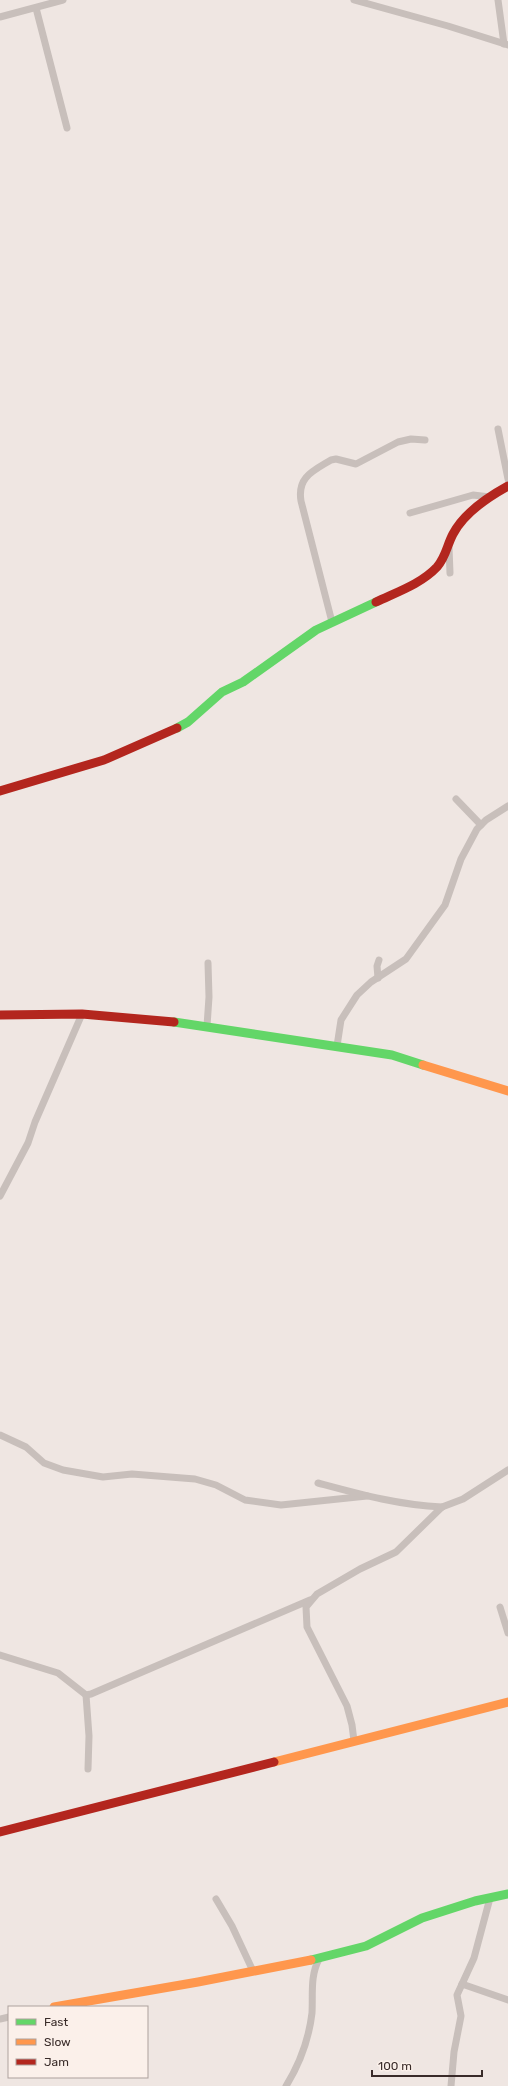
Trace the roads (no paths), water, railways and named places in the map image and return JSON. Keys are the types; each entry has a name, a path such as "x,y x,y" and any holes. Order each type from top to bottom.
{"street":[{"path":"0,17 63,0"},
{"path":"354,0 367,2 506,45 498,0"},
{"path":"36,8 67,128"},
{"path":"498,429 508,479"},
{"path":"332,622 301,501 300,484 304,479 331,460 336,459 356,464 398,442 411,439 425,440"},
{"path":"0,791 104,760 172,731 188,722 222,692 243,682 296,642 332,622 422,580 433,572 442,561 448,544 460,524 490,497 508,486"},
{"path":"410,513 472,496 490,497"},
{"path":"448,544 450,574"},
{"path":"456,799 481,825"},
{"path":"337,1046 341,1020 347,1009 357,995 378,978 406,960 445,905 460,859 481,825 508,806"},
{"path":"378,978 377,966 380,960"},
{"path":"207,1026 209,996 208,963"},
{"path":"0,1196 28,1144 34,1122 82,1014"},
{"path":"0,1015 82,1014 207,1026 392,1055 508,1091"},
{"path":"0,1435 26,1447 44,1463 63,1470 103,1477 132,1474 195,1479 216,1484 245,1500 280,1505 367,1496"},
{"path":"86,1695 112,1687 307,1603 360,1569 396,1552 442,1507 463,1499 508,1470"},
{"path":"318,1483 367,1496 411,1505 442,1507"},
{"path":"307,1603 306,1627 347,1706 352,1725 354,1742"},
{"path":"500,1607 508,1633"},
{"path":"0,1656 58,1673 86,1695 89,1736 88,1770"},
{"path":"0,1832 508,1702"},
{"path":"60,2006 320,1959 366,1946 422,1918 508,1894"},
{"path":"451,2086 454,2052 462,2016 457,1995 474,1958 490,1898"},
{"path":"216,1899 232,1926 253,1971"},
{"path":"286,2086 299,2059 310,2028 314,1974 320,1959"},
{"path":"462,1984 508,2000"}]}
